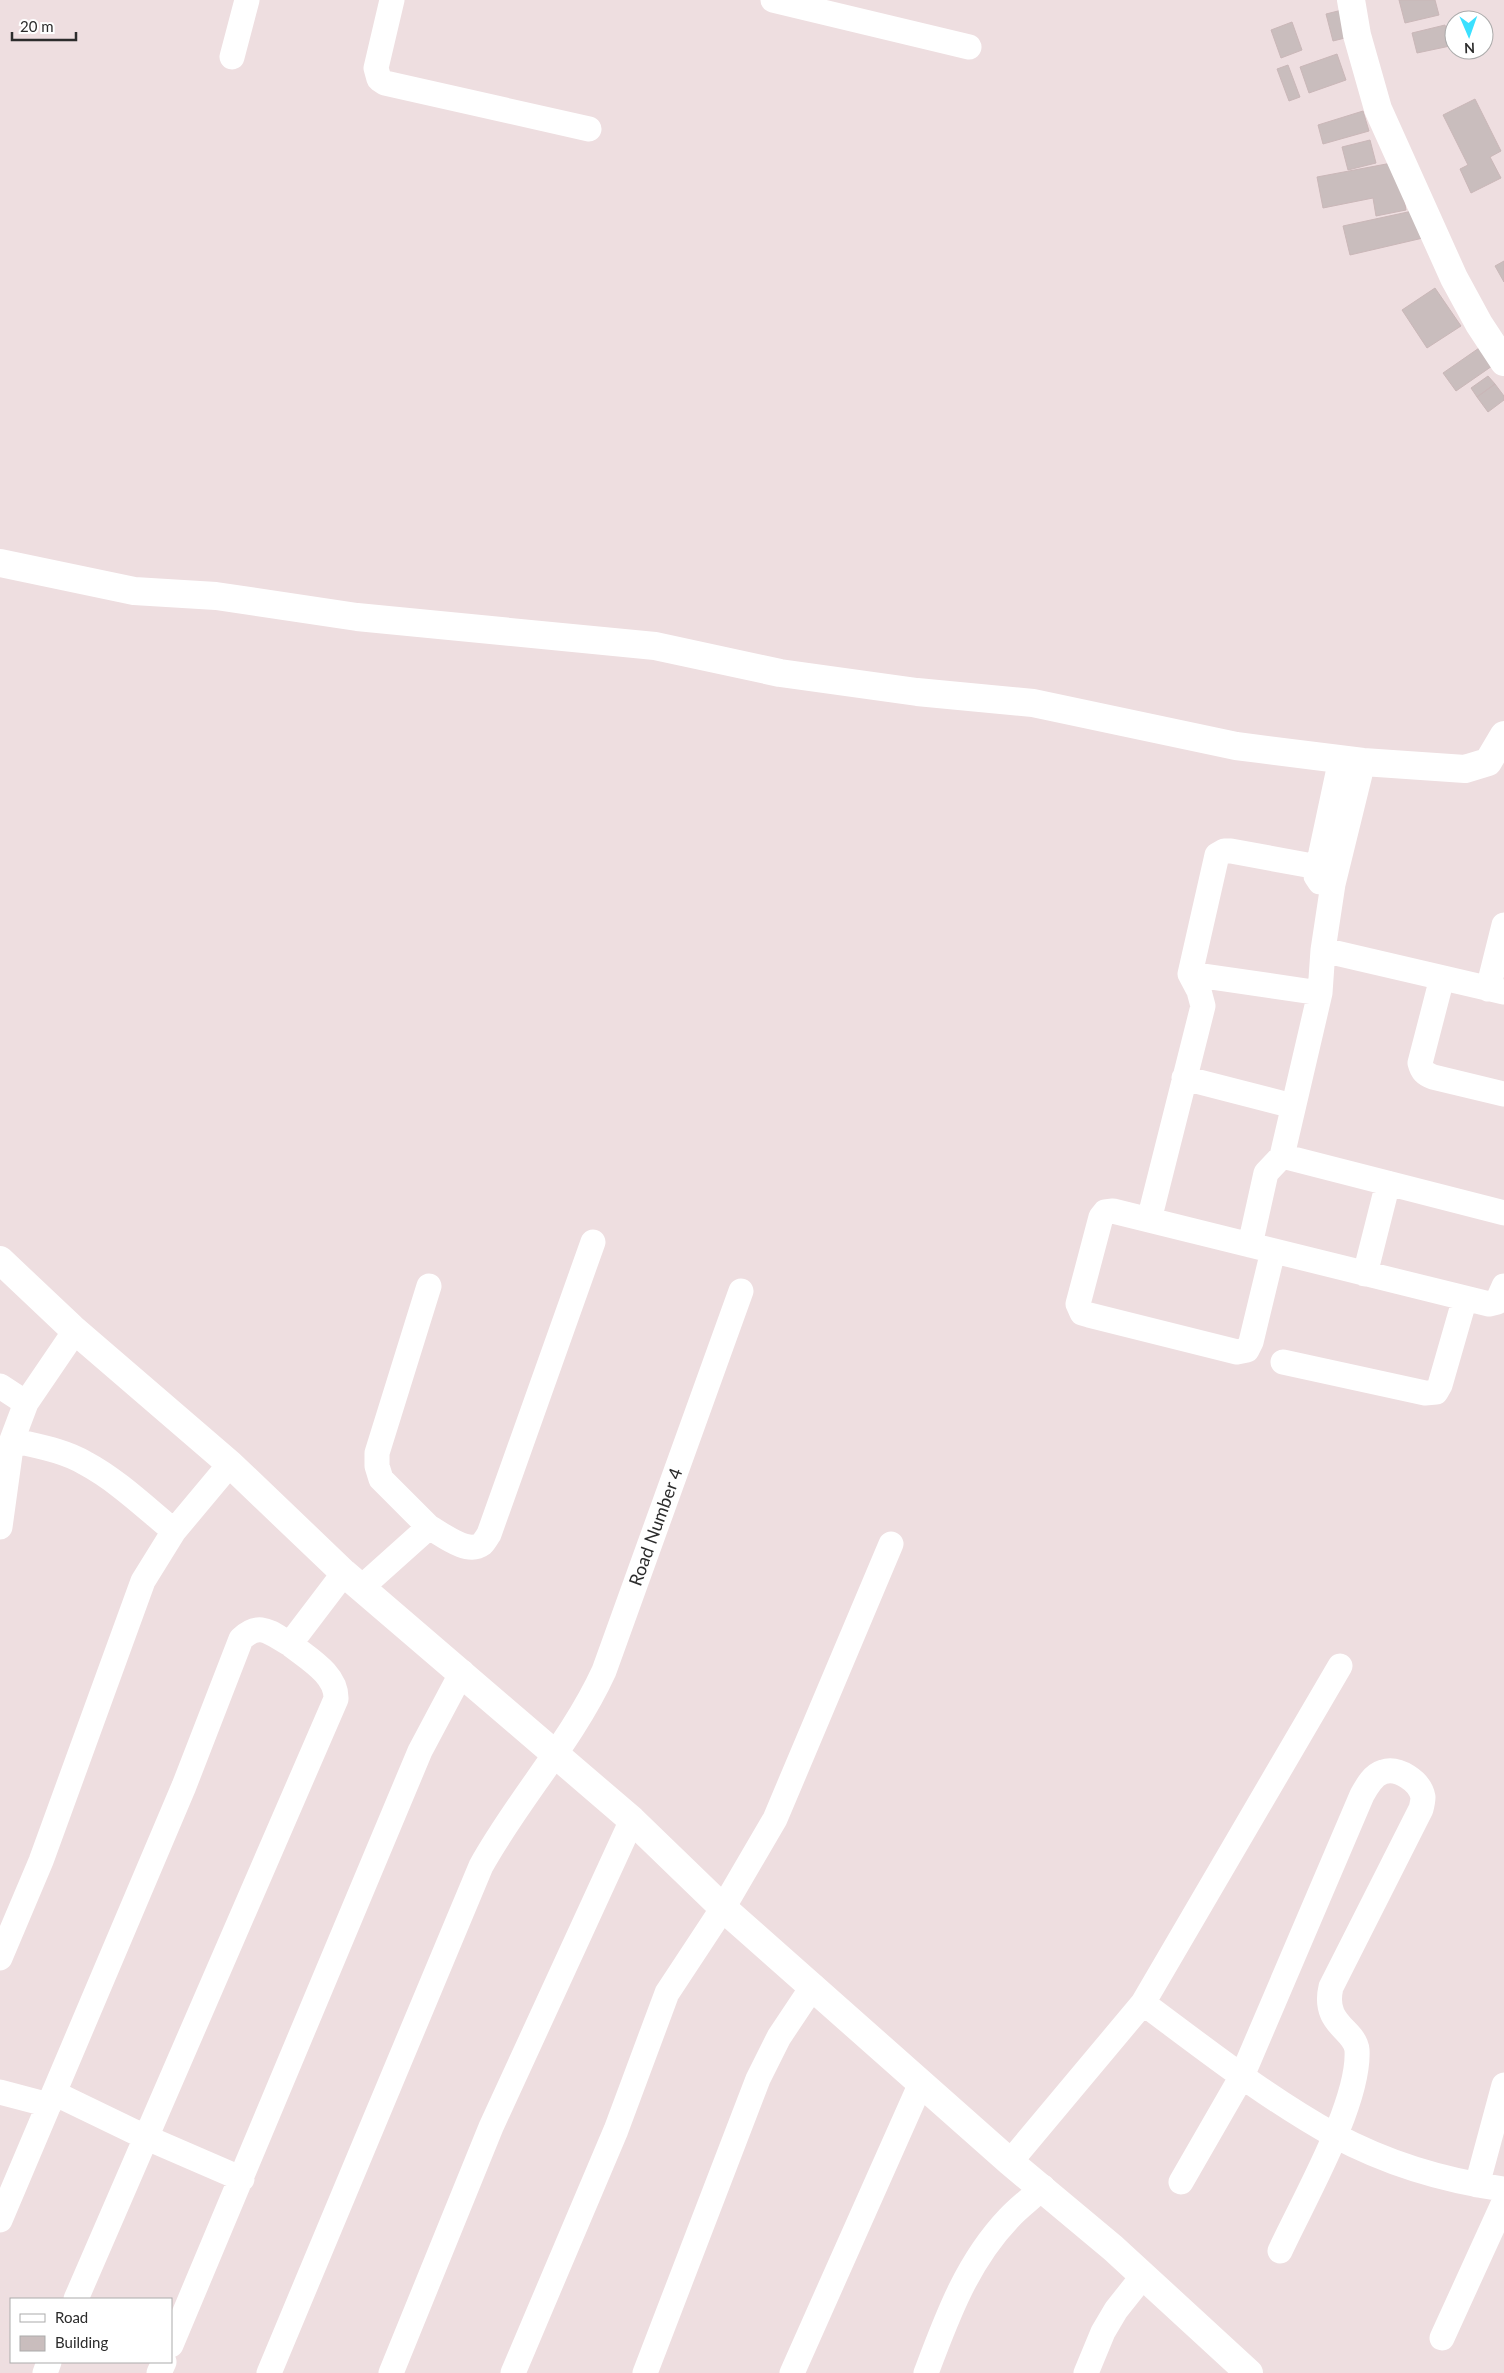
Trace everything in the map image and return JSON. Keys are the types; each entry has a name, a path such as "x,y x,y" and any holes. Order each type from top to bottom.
{"main road":[{"path":"1348,5 1382,118 1454,278 1479,324 1504,362"},
{"path":"0,563 134,590 216,596 357,617 655,646 780,673 917,692 1033,703 1236,746 1352,761 1465,769 1496,763 1504,735"},
{"path":"0,1260 75,1331 230,1464 353,1580 632,1820 723,1908 1010,2162 1043,2187 1143,2276 1246,2372"}],"street":[{"path":"232,58 247,0"},
{"path":"392,0 376,68 380,79 385,83 589,129"},
{"path":"773,0 968,47"},
{"path":"1352,761 1325,876 1320,993 1282,1156 1266,1173 1262,1248 1251,1342 1247,1350 1237,1352 1082,1312 1078,1304 1100,1218 1105,1212 1113,1211 1148,1220 1262,1248 1365,1274 1489,1304 1497,1302 1504,1286"},
{"path":"1148,1220 1203,1006 1199,991 1190,974 1217,855 1224,851 1231,851 1325,876"},
{"path":"1323,950 1496,991 1504,925"},
{"path":"1190,974 1320,993"},
{"path":"1442,978 1420,1063 1422,1069 1426,1074 1432,1076 1504,1094"},
{"path":"1184,1078 1294,1106"},
{"path":"1282,1156 1504,1213"},
{"path":"1365,1274 1388,1184"},
{"path":"429,1286 377,1453 377,1466 381,1479 429,1527 458,1544 472,1547 482,1544 489,1534 593,1242"},
{"name":"Road Number 4","path":"269,2373 481,1866 500,1832 591,1698 604,1671 741,1291"},
{"path":"1283,1362 1425,1392 1436,1392 1440,1385 1465,1298"},
{"path":"0,1527 12,1440 26,1403 75,1331"},
{"path":"0,1386 26,1403"},
{"path":"12,1440 86,1462 174,1531"},
{"path":"0,1958 44,1853 143,1581 174,1531 230,1464"},
{"path":"290,1644 353,1580 429,1527"},
{"path":"513,2373 616,2130 667,1993 723,1908 775,1819 891,1544"},
{"path":"0,2220 184,1786 241,1639 249,1631 258,1628 267,1631 290,1644 330,1677 337,1690 336,1699 76,2298"},
{"path":"1010,2162 1143,2004 1340,1666"},
{"path":"172,2343 420,1751 462,1672"},
{"path":"1181,2182 1242,2076 1362,1795 1373,1779 1382,1772 1394,1771 1407,1776 1420,1789 1423,1798 1421,1809 1331,1987 1328,1998 1333,2015 1341,2028 1352,2038 1357,2048 1356,2068 1349,2100 1280,2251"},
{"path":"391,2373 491,2127 632,1820"},
{"path":"646,2373 758,2079 779,2037 813,1986"},
{"path":"1143,2004 1242,2076 1334,2135 1372,2153 1424,2172 1477,2185 1504,2189"},
{"path":"792,2373 921,2083"},
{"path":"1477,2185 1504,2085"},
{"path":"0,2092 52,2099 242,2179"},
{"path":"926,2373 953,2302 979,2256 1009,2218 1043,2187"},
{"path":"1442,2338 1504,2202"},
{"path":"1086,2373 1111,2317 1143,2276"}],"building":[{"path":"1399,0 1435,0 1439,15 1405,23"},
{"path":"1342,10 1349,37 1333,41 1326,14"},
{"path":"1292,22 1302,50 1281,58 1271,30"},
{"path":"1444,25 1444,47 1417,53 1412,33"},
{"path":"1337,54 1346,80 1309,93 1300,67"},
{"path":"1288,65 1300,97 1289,101 1277,69"},
{"path":"1475,99 1501,151 1490,157 1501,178 1471,193 1460,169 1468,165 1443,115"},
{"path":"1363,111 1369,131 1323,144 1318,125"},
{"path":"1370,140 1376,163 1348,170 1342,147"},
{"path":"1397,162 1406,210 1376,216 1373,198 1323,208 1317,177"},
{"path":"1417,210 1423,238 1350,255 1343,226"},
{"path":"1504,261 1504,282 1495,266"},
{"path":"1435,288 1461,326 1427,348 1402,310"},
{"path":"1482,346 1495,364 1456,391 1443,373"},
{"path":"1488,376 1495,384 1477,397 1471,388"},
{"path":"1495,384 1504,396 1504,400 1488,412 1477,397"}]}
